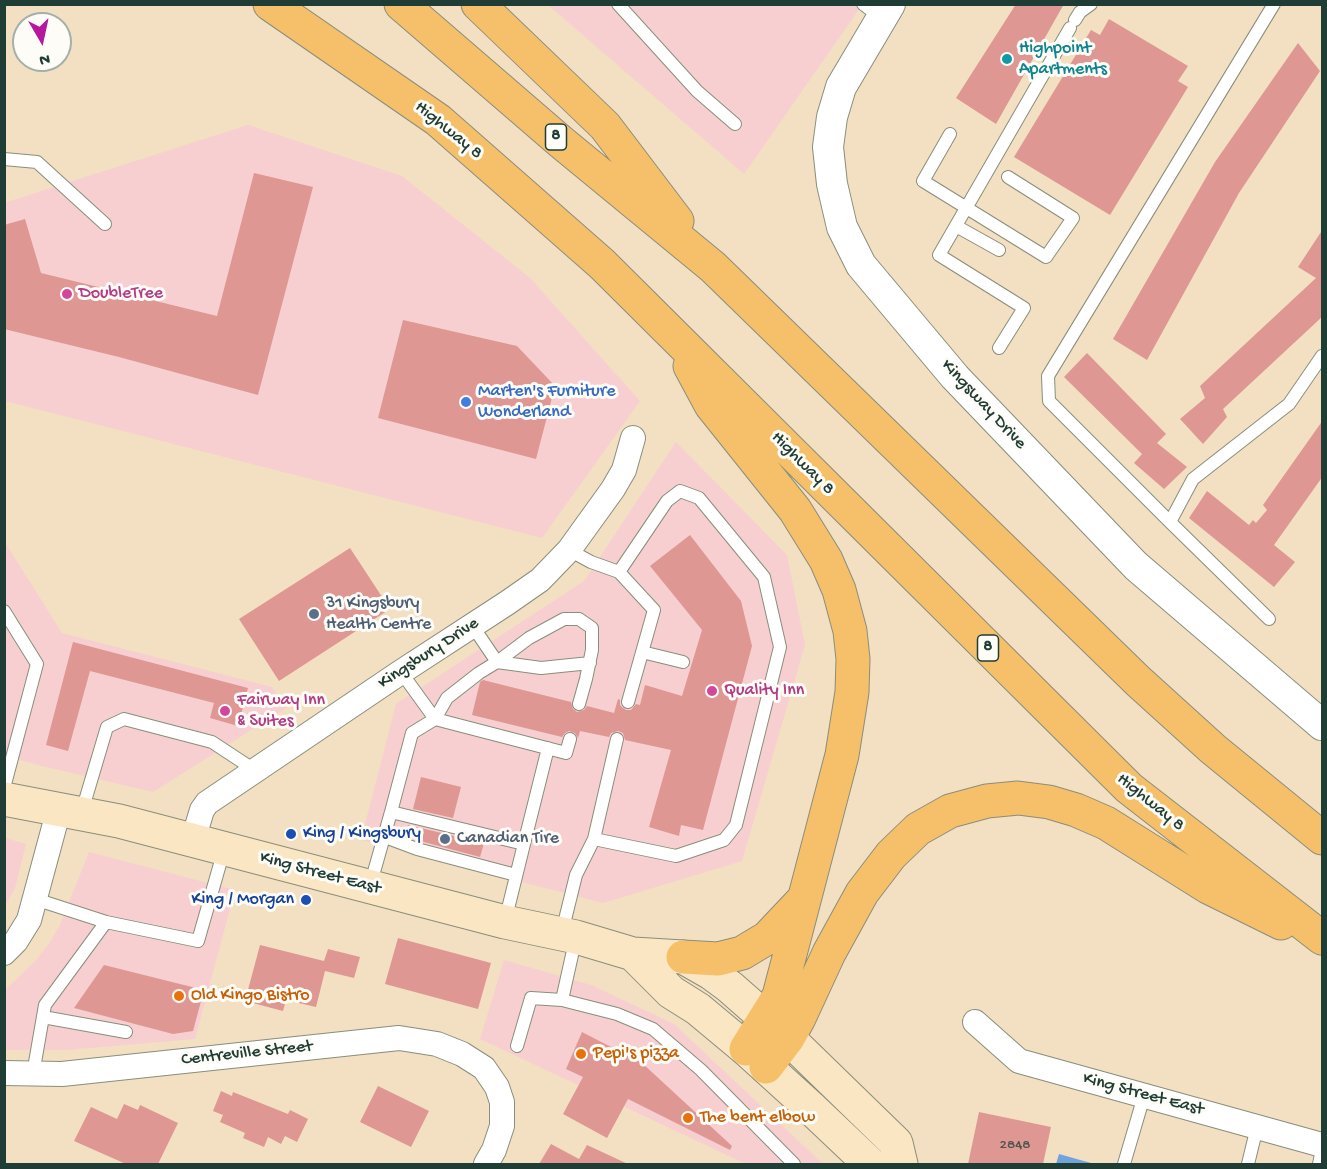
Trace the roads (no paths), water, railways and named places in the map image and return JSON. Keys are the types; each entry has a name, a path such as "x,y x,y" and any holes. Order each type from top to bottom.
{"highway":[{"name":"Highway 8","path":"270,4 438,120 602,264 1129,788 1323,938"},
{"name":"8","path":"400,4 713,267 1138,681 1213,749 1323,838"},
{"path":"478,4 605,126 713,267"},
{"path":"673,335 711,405 795,510 826,560 839,590 850,631 853,659 849,717 842,755 779,996 777,1028"},
{"path":"756,1058 777,1028 799,1018 829,953 862,893 891,855 918,829 950,811 987,801 1018,798 1050,802 1076,810 1106,823 1208,887 1323,944"},
{"path":"683,957 718,959 742,953 767,938 804,900"}],"main road":[{"name":"King Street East","path":"4,799 70,811 193,840 505,922 569,935 633,954 683,957 730,987 777,1028 896,1143 901,1164"},
{"name":"King Street East","path":"633,954 671,993 698,1009 756,1058 870,1164"}],"street":[{"name":"Kingsway Drive","path":"878,9 841,87 832,117 828,147 832,184 842,227 861,265 955,377 1136,566 1323,725"},
{"name":"Kingsbury Drive","path":"193,840 202,810 207,803 540,580 569,550 624,470 633,438"},
{"path":"4,953 16,941 29,920 70,811"},
{"name":"King Street East","path":"975,1022 1019,1061 1323,1147"},
{"name":"Centreville Street","path":"4,1073 62,1074 399,1038 437,1044 462,1054 484,1068 497,1086 502,1102 502,1126 494,1150 486,1164"}],"lane":[{"path":"618,4 697,90 735,124"},
{"path":"999,348 1024,308 939,255 1080,12 1091,4"},
{"path":"1269,619 1049,401 1048,376 1275,4"},
{"path":"950,134 922,181 1046,256 1073,218 1008,177"},
{"path":"4,159 37,162 105,224"},
{"path":"956,226 999,250"},
{"path":"1170,522 1193,479 1289,404 1323,356"},
{"path":"594,839 676,856 724,840 736,825 780,647 764,577 699,498 680,491 667,501 620,572"},
{"path":"569,550 591,562 620,572 654,610 628,702"},
{"path":"4,611 37,664 4,788"},
{"path":"370,887 412,733 435,719 447,698 529,638 564,619 579,619 591,628 592,650 579,704"},
{"path":"472,625 497,662 542,668 590,663"},
{"path":"642,652 683,662"},
{"path":"400,672 435,719 566,753 570,739"},
{"path":"70,811 107,727 123,719 212,742 256,771"},
{"path":"562,1000 576,875 594,839 617,739"},
{"path":"505,922 548,748"},
{"path":"391,812 472,833 524,843"},
{"path":"385,837 464,857 516,875"},
{"path":"35,899 106,922 198,941 225,848"},
{"path":"33,1074 45,1005 106,922"},
{"path":"518,1046 531,999 562,1000 617,1014 653,1029 701,1070 794,1164"},
{"path":"43,1017 126,1032"},
{"path":"1124,1164 1144,1096"},
{"path":"1248,1164 1257,1127"},
{"path":"1318,1164 1323,1147"}],"water":[{"path":"1059,1154 1091,1163 1091,1164 1056,1164"}],"place":[{"name":"Highpoint Apartments","path":"1007,59"},
{"name":"DoubleTree","path":"67,294"},
{"name":"Marten's Furniture Wonderland","path":"466,402"},
{"name":"31 Kingsbury Health Centre","path":"314,614"},
{"name":"Quality Inn","path":"712,691"},
{"name":"Fairway Inn & Suites","path":"225,711"},
{"name":"King / Kingsbury","path":"291,834"},
{"name":"Canadian Tire","path":"445,839"},
{"name":"King / Morgan","path":"306,900"},
{"name":"Old Kingo Bistro","path":"179,996"},
{"name":"Pepi's pizza","path":"581,1054"},
{"name":"The bent elbow","path":"688,1118"}]}
